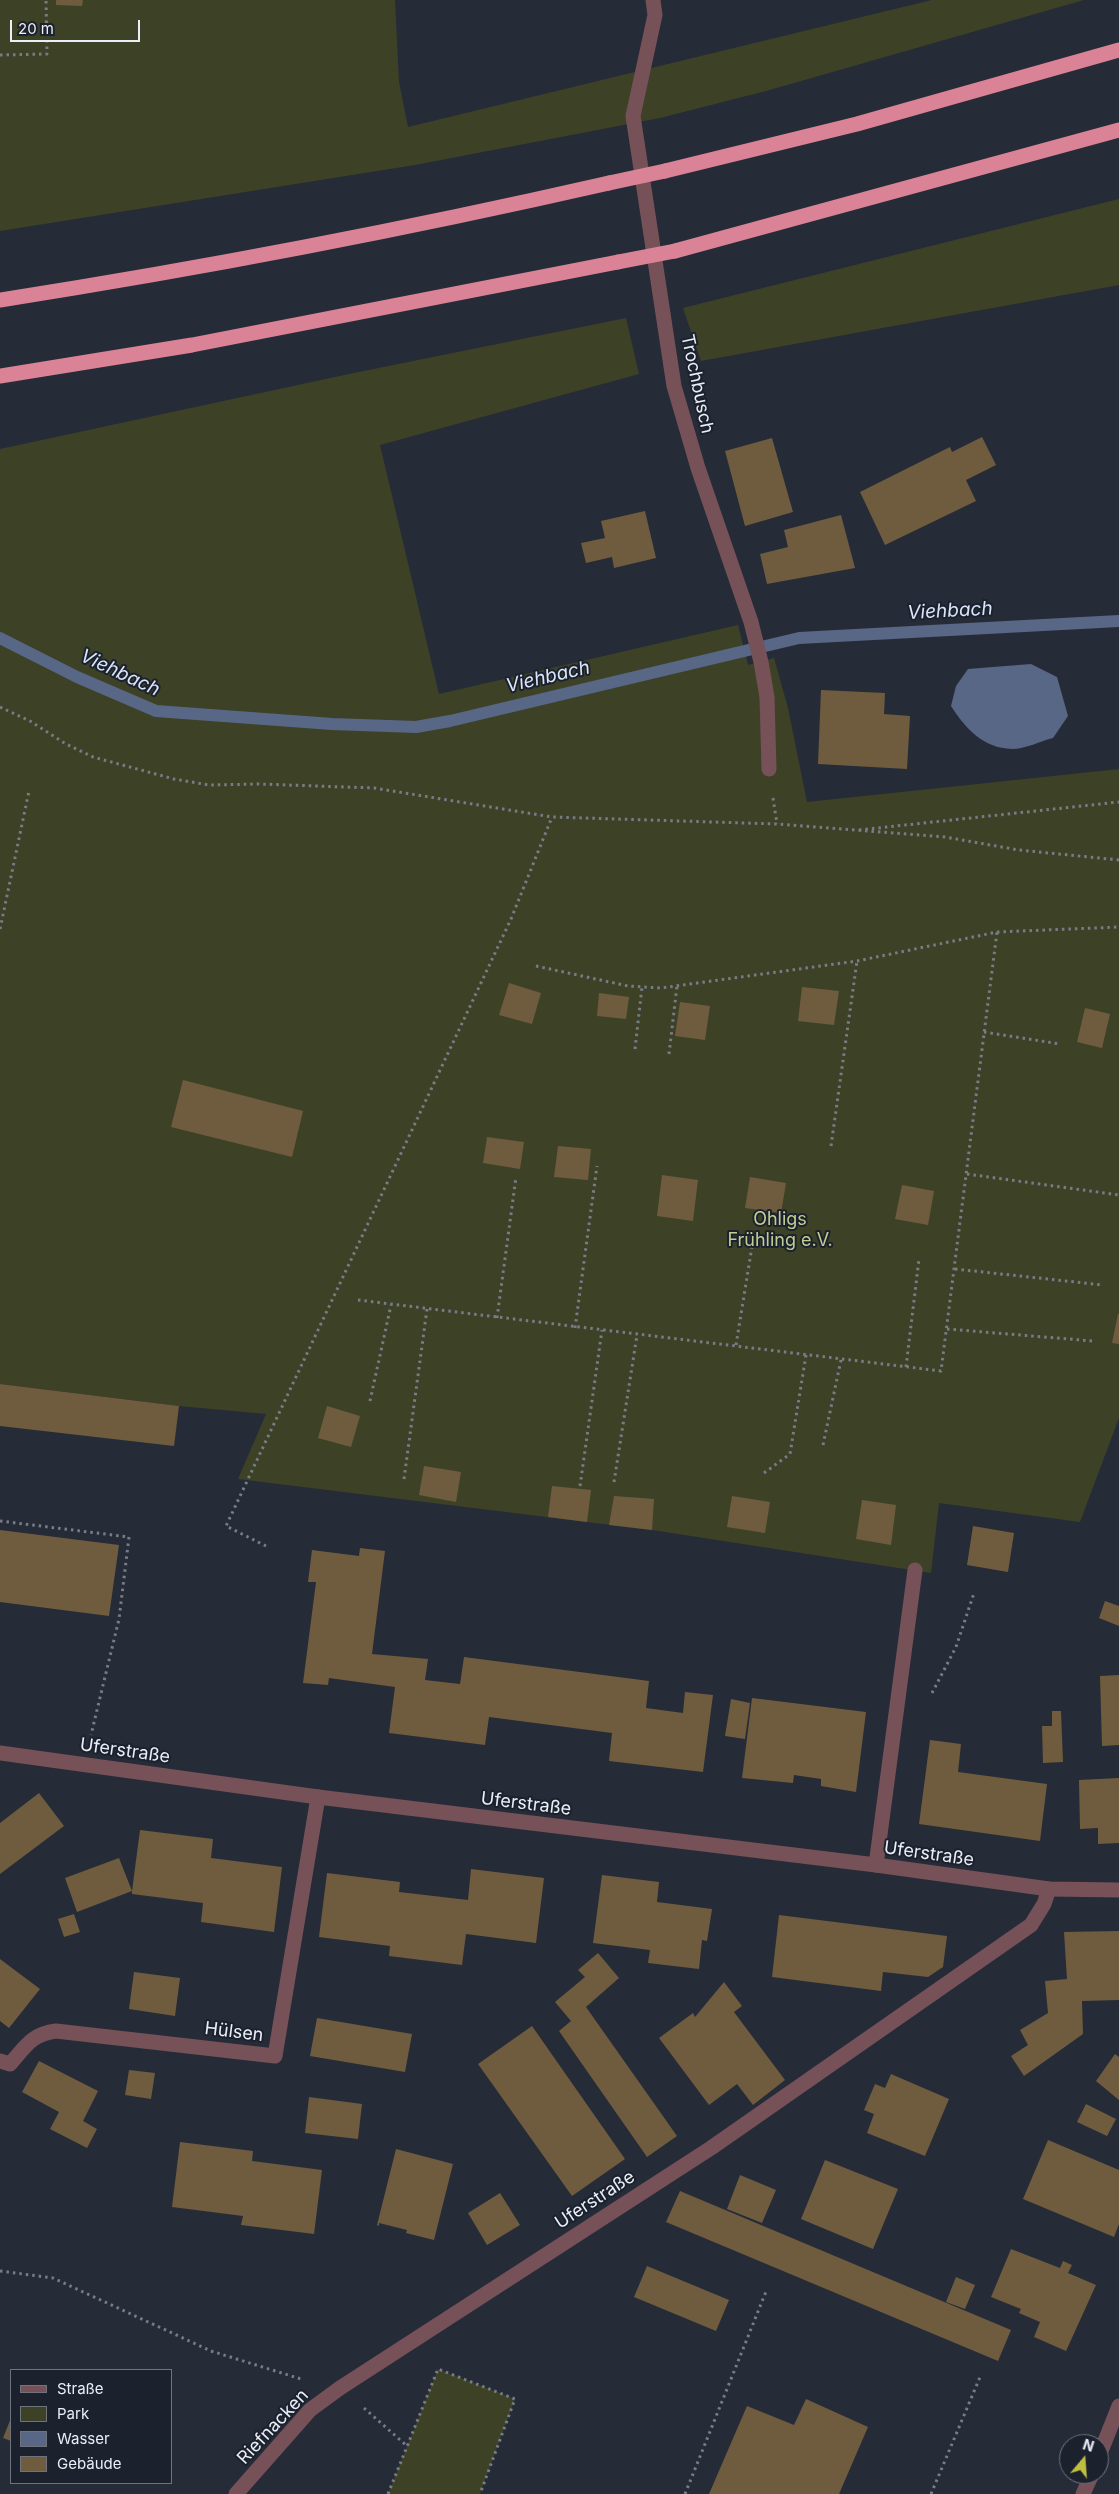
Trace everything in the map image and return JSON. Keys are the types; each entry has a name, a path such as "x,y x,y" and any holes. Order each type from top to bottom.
{"highway":[{"path":"0,300 166,274 361,238 665,171 866,122 1119,50"},
{"path":"0,376 192,345 675,251 1119,130"}],"street":[{"name":"Trochbusch","path":"653,0 655,15 633,116 674,386 698,468 751,622 761,662 767,697 769,769"},
{"path":"876,1865 915,1570"},
{"name":"Uferstraße","path":"0,1752 318,1797 876,1865 1049,1889 1119,1890"},
{"name":"Hülsen","path":"0,2061 10,2064 31,2040 42,2033 56,2031 275,2056 318,1797"},
{"name":"Uferstraße","path":"340,2388 711,2148 1031,1924 1044,1904 1049,1889"},
{"name":"Riefnacken","path":"236,2494 310,2410 340,2388"},
{"path":"1108,2434 1119,2406"}],"path":[{"path":"0,55 47,54 46,0"},
{"path":"0,706 30,721 66,744 93,757 174,779 209,785 259,784 374,788 552,817 777,824 848,831 945,837 1019,850 1119,860"},
{"path":"0,929 29,791"},
{"path":"848,831 1119,802"},
{"path":"266,1546 226,1526 511,919 552,817"},
{"path":"536,966 628,986 677,986 857,961 996,932 1119,927"},
{"path":"358,1300 575,1328 736,1345 841,1360 941,1371 996,932"},
{"path":"831,1146 857,961"},
{"path":"669,1054 677,986"},
{"path":"636,1049 642,987"},
{"path":"984,1032 1060,1044"},
{"path":"575,1328 597,1166"},
{"path":"967,1174 1119,1194"},
{"path":"496,1318 516,1177"},
{"path":"736,1345 754,1234"},
{"path":"906,1367 920,1259"},
{"path":"955,1269 1103,1285"},
{"path":"370,1401 391,1305"},
{"path":"404,1479 427,1309"},
{"path":"947,1329 1093,1341"},
{"path":"580,1486 602,1330"},
{"path":"614,1482 637,1335"},
{"path":"764,1473 790,1454 806,1355"},
{"path":"823,1445 841,1360"},
{"path":"0,1521 129,1537 119,1619 84,1764"},
{"path":"929,1699 956,1647 974,1593"},
{"path":"0,2271 53,2278 211,2350 279,2373 340,2388 407,2446"},
{"path":"685,2494 767,2289"},
{"path":"388,2494 438,2369 516,2399 480,2494"},
{"path":"931,2494 980,2377"}],"green space":[{"path":"0,0 395,0 399,82 408,127 932,0 1084,0 766,91 660,118 415,165 0,231"},
{"path":"1119,199 1119,285 701,361 683,308"},
{"name":"Ohligs Frühling e.V.","path":"626,318 639,374 380,445 439,694 738,625 748,665 774,658 788,708 807,802 1119,769 1119,1418 1080,1522 939,1503 931,1573 652,1530 238,1479 266,1414 179,1406 0,1384 0,449 349,374"},
{"path":"438,2369 515,2399 480,2494 388,2494"}],"water":[{"path":"1031,664 1057,677 1068,716 1053,738 1012,749 992,745 976,736 951,706 956,686 968,669"}],"building":[{"path":"56,0 83,0 82,6 56,5"},
{"path":"982,437 996,465 966,480 976,501 885,545 860,492 950,447 952,452"},
{"path":"772,438 793,512 745,526 725,451"},
{"path":"645,511 656,558 614,568 612,557 586,563 581,543 605,538 601,521"},
{"path":"841,515 855,568 767,584 760,554 788,547 784,530"},
{"path":"821,690 885,693 884,714 910,716 907,769 818,764"},
{"path":"509,983 541,993 532,1024 499,1015"},
{"path":"802,987 839,991 834,1025 798,1021"},
{"path":"599,993 629,997 626,1019 597,1016"},
{"path":"680,1002 710,1006 705,1040 675,1036"},
{"path":"1085,1008 1110,1014 1102,1048 1077,1042"},
{"path":"183,1080 303,1111 292,1157 171,1127"},
{"path":"487,1137 524,1142 520,1169 483,1163"},
{"path":"558,1146 591,1149 588,1180 554,1177"},
{"path":"662,1175 698,1180 693,1221 657,1216"},
{"path":"750,1177 786,1183 781,1213 745,1208"},
{"path":"902,1185 934,1191 928,1225 895,1219"},
{"path":"1119,1314 1119,1344 1112,1343"},
{"path":"0,1384 179,1406 174,1446 0,1426"},
{"path":"327,1406 360,1416 351,1447 318,1438"},
{"path":"424,1466 461,1472 456,1502 419,1495"},
{"path":"552,1486 591,1490 587,1522 548,1517"},
{"path":"614,1496 654,1499 652,1530 609,1525"},
{"path":"732,1496 770,1502 765,1533 727,1527"},
{"path":"862,1500 896,1505 891,1545 856,1539"},
{"path":"973,1526 1014,1533 1008,1572 967,1565"},
{"path":"0,1530 119,1545 109,1616 0,1602"},
{"path":"360,1548 385,1551 372,1654 428,1659 425,1680 460,1684 464,1657 649,1681 646,1708 683,1713 685,1692 713,1695 703,1772 609,1761 612,1733 489,1717 485,1745 389,1733 395,1687 329,1678 328,1685 303,1683 316,1582 308,1582 312,1550 359,1556"},
{"path":"1105,1601 1119,1606 1119,1626 1099,1618"},
{"path":"1119,1675 1119,1745 1102,1746 1100,1676"},
{"path":"752,1698 866,1712 856,1792 821,1786 821,1779 794,1775 793,1783 742,1778"},
{"path":"731,1699 750,1703 745,1739 725,1736"},
{"path":"1052,1711 1061,1711 1063,1762 1043,1763 1042,1726 1052,1726"},
{"path":"930,1740 961,1744 958,1772 1047,1784 1040,1841 919,1824"},
{"path":"1119,1778 1119,1843 1098,1844 1098,1828 1080,1829 1079,1780"},
{"path":"39,1793 64,1826 0,1874 0,1823"},
{"path":"140,1830 213,1839 211,1858 282,1867 274,1932 201,1922 203,1903 132,1894"},
{"path":"119,1858 132,1891 77,1912 65,1878"},
{"path":"471,1869 544,1878 536,1943 466,1934 462,1965 389,1956 390,1946 319,1937 327,1873 400,1882 399,1892 468,1900"},
{"path":"602,1875 659,1882 657,1902 712,1909 707,1941 702,1940 699,1969 648,1963 650,1950 593,1943"},
{"path":"74,1914 80,1932 64,1937 58,1919"},
{"path":"779,1915 947,1936 943,1967 928,1977 883,1972 881,1991 772,1977"},
{"path":"1119,1931 1119,2000 1082,2001 1083,2034 1024,2076 1011,2056 1028,2045 1020,2030 1048,2013 1045,1981 1067,1979 1064,1932"},
{"path":"598,1953 619,1978 586,2007 677,2136 647,2157 559,2031 571,2021 555,2002 585,1977 578,1970"},
{"path":"0,1959 40,1989 9,2028 0,2021"},
{"path":"134,1972 180,1978 175,2016 129,2009"},
{"path":"724,1982 742,2006 734,2012 785,2080 753,2105 737,2084 709,2105 659,2038 693,2013 695,2017"},
{"path":"317,2018 412,2034 405,2072 310,2056"},
{"path":"532,2026 625,2159 572,2196 478,2064"},
{"path":"1115,2054 1119,2057 1119,2100 1096,2081"},
{"path":"39,2061 98,2091 83,2121 97,2129 87,2148 50,2129 59,2112 22,2092"},
{"path":"129,2070 155,2073 151,2099 125,2095"},
{"path":"891,2074 949,2099 925,2156 867,2133 874,2114 864,2110 875,2084 885,2088"},
{"path":"309,2097 362,2104 358,2139 305,2133"},
{"path":"1086,2104 1116,2119 1107,2136 1077,2122"},
{"path":"1048,2140 1119,2170 1119,2224 1114,2237 1023,2199"},
{"path":"180,2142 253,2151 252,2161 322,2170 314,2234 241,2225 243,2216 172,2207"},
{"path":"396,2149 453,2164 434,2240 406,2233 407,2230 379,2223 379,2226 377,2225"},
{"path":"825,2160 898,2189 873,2249 801,2219"},
{"path":"740,2175 776,2190 762,2223 727,2209"},
{"path":"680,2191 1011,2330 998,2361 666,2222"},
{"path":"500,2193 520,2225 487,2245 468,2213"},
{"path":"1011,2249 1060,2268 1063,2261 1072,2265 1068,2273 1096,2285 1066,2351 1034,2337 1040,2322 1019,2313 1021,2309 991,2297"},
{"path":"647,2266 729,2300 716,2331 634,2297"},
{"path":"956,2277 975,2285 965,2309 946,2302"},
{"path":"806,2399 868,2427 839,2494 709,2494 747,2406 794,2425"},
{"path":"10,2420 10,2441 3,2438"}],"waterway":[{"name":"Viehbach","path":"0,638 77,677 156,711 332,724 416,727 450,721 799,638 1119,621"}]}
